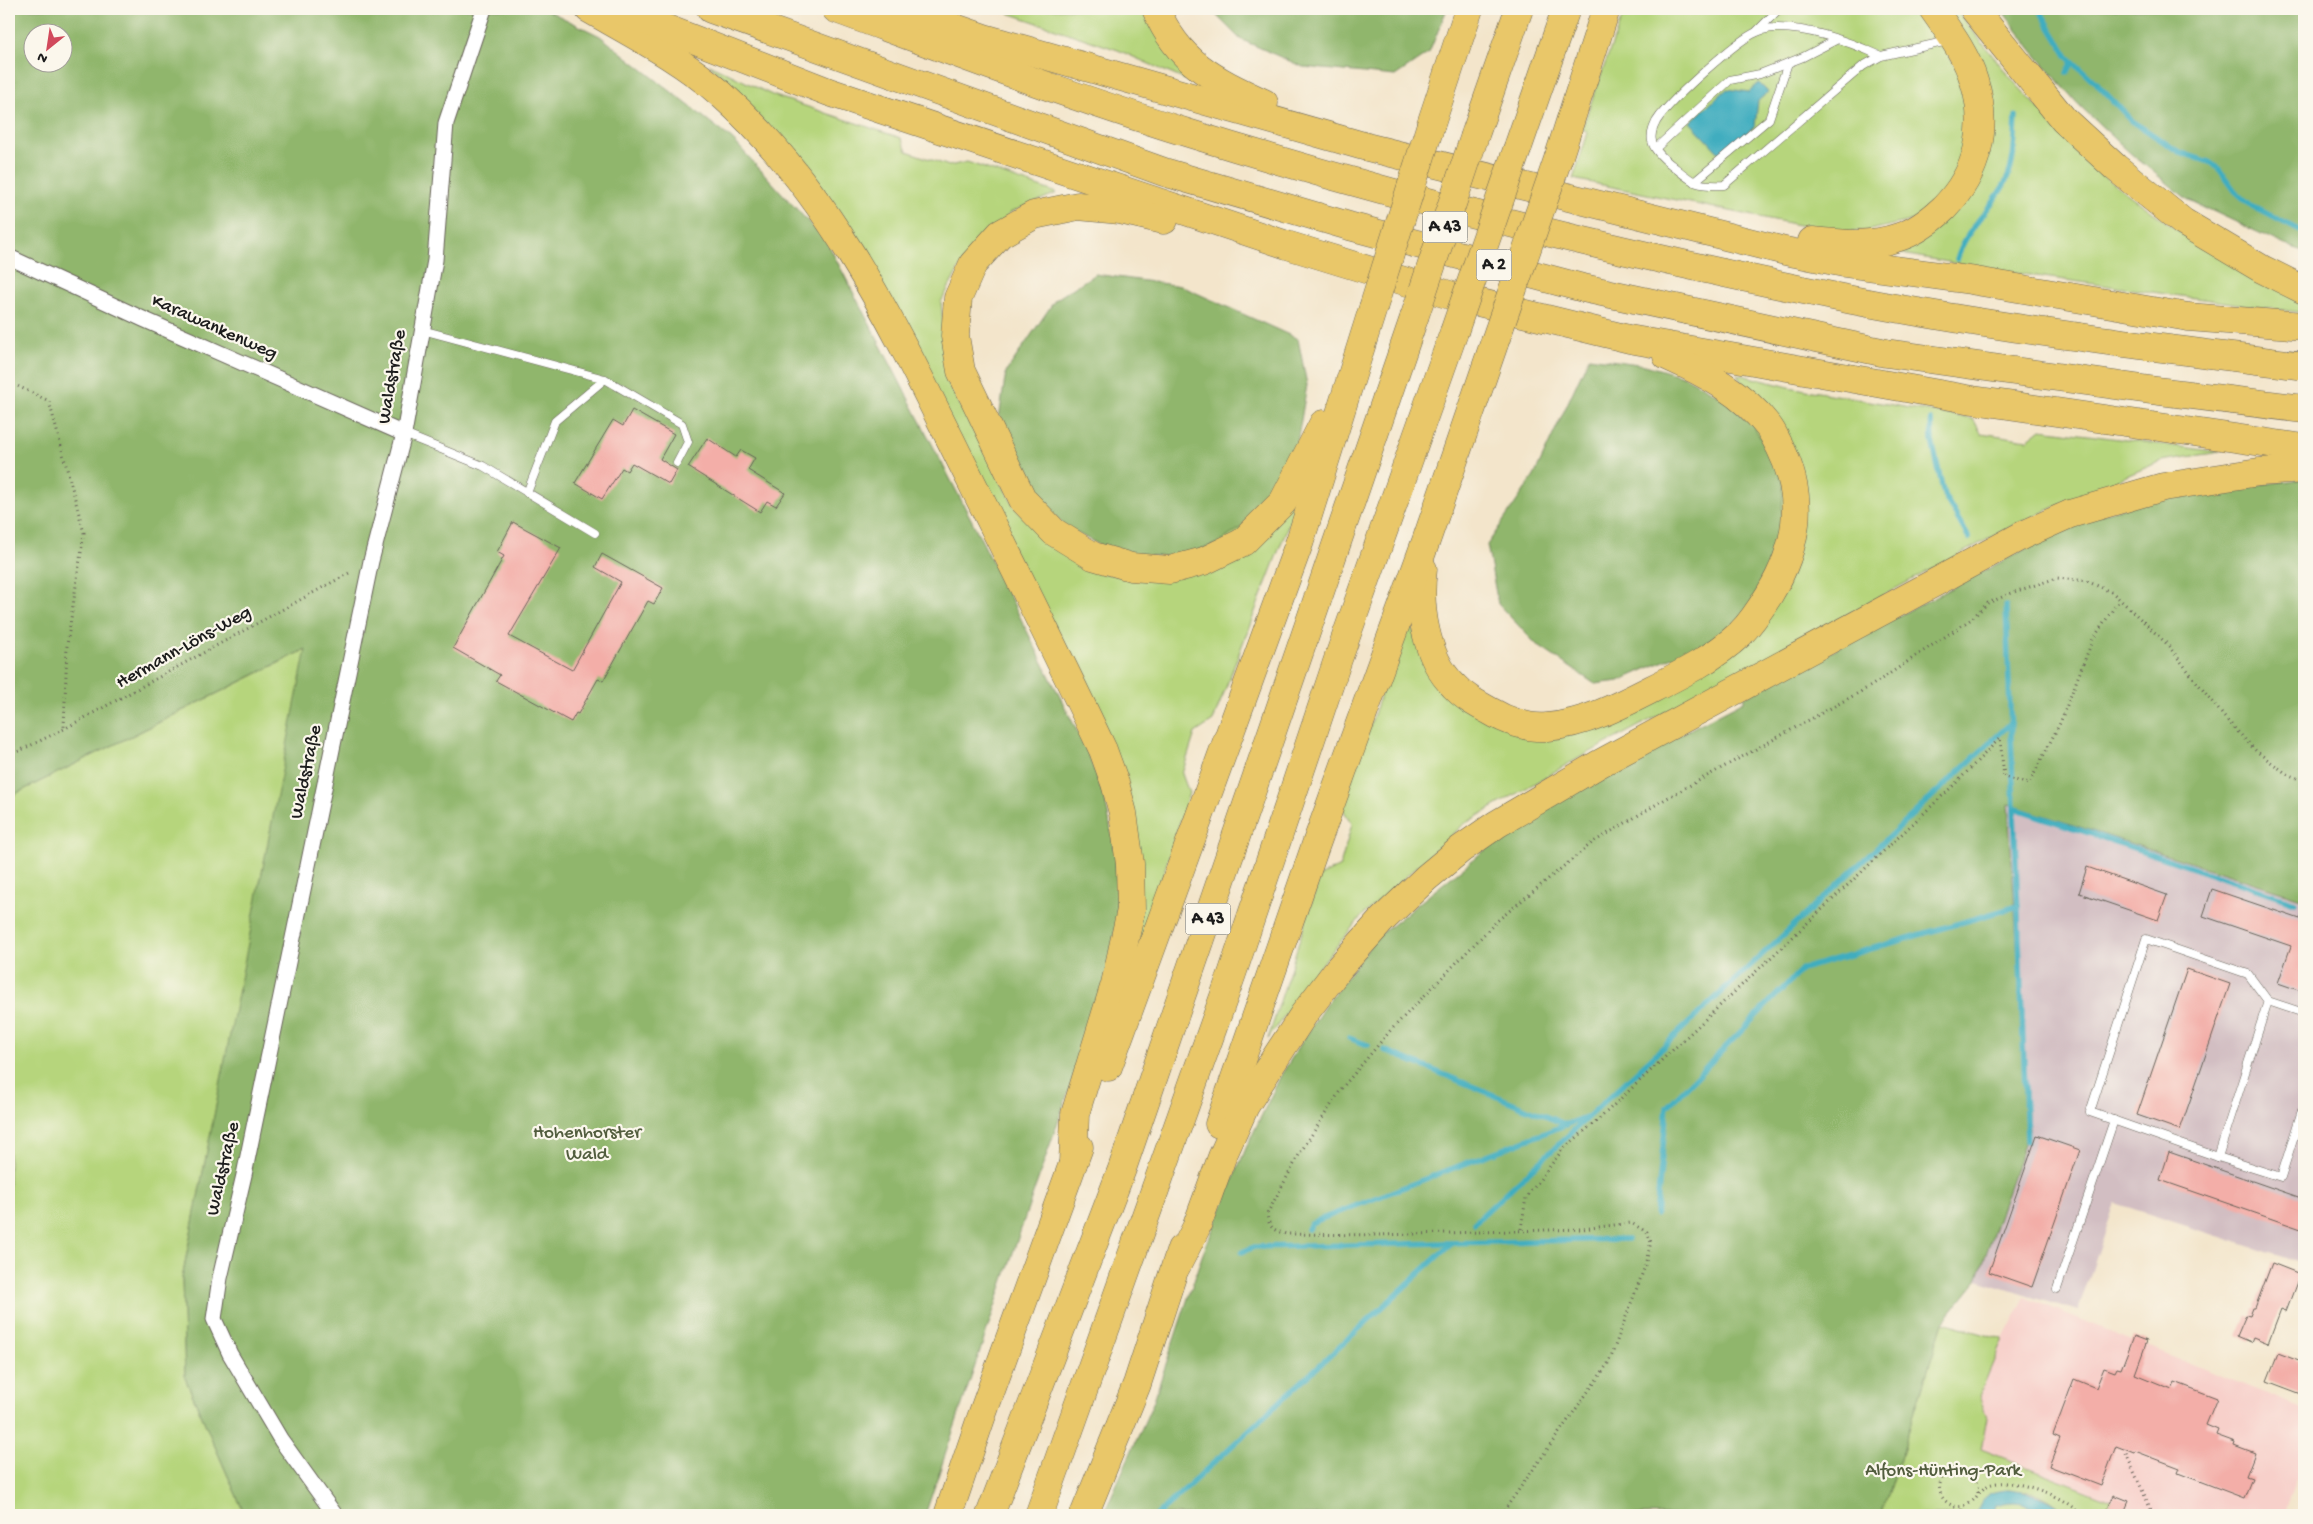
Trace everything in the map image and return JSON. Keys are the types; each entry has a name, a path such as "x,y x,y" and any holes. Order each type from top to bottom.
{"highway":[{"path":"589,9 668,54 720,94 796,174 840,232 910,359 1103,750 1115,783 1123,814 1130,864 1131,910 1115,984 1075,1114 1073,1163"},
{"path":"616,9 829,92 1287,244 1454,296 1630,339 1974,400 2304,448"},
{"name":"A 2","path":"711,9 1164,172 1349,226 1583,288 1886,353 2150,390 2304,409"},
{"name":"A 2","path":"836,9 980,63 1186,132 1353,182 1555,234 1854,300 1987,324 2304,366"},
{"path":"901,9 984,38 1367,147 1785,251 1844,263 1970,280 2188,316 2304,326"},
{"path":"1156,9 1168,34 1184,54 1216,80 1367,147"},
{"path":"1458,42 1464,9"},
{"path":"948,1515 1073,1163 1300,540 1469,9"},
{"name":"A 43","path":"990,1515 1122,1169 1518,9"},
{"name":"A 43","path":"1039,1515 1228,983 1337,662 1566,9"},
{"path":"1084,1515 1137,1384 1176,1267 1201,1175 1318,838 1426,542 1559,156 1606,9"},
{"path":"1596,45 1614,9"},
{"path":"1664,222 1843,245 1887,240 1914,231 1937,214 1952,199 1974,166 1981,111 1975,82 1965,55 1933,9"},
{"path":"1974,9 2064,120 2115,167 2183,222 2262,269 2304,290"},
{"path":"1287,244 1228,240 1171,222 1120,210 1078,206 1034,215 1000,234 973,264 958,298 955,336 961,371 1023,500 1054,532 1093,556 1131,567 1170,570 1204,561 1243,542 1283,502 1354,368"},
{"path":"1426,542 1421,586 1425,628 1438,664 1452,685 1469,699 1504,720 1544,728 1574,723 1603,712 1684,673 1741,633 1762,607 1780,577 1793,540 1797,508 1792,476 1770,427 1745,401 1705,373 1630,339"},
{"path":"1176,1267 1196,1228 1222,1157 1245,1106 1304,1014 1339,968 1381,921 1426,878 1461,849 1497,824 1599,764 2023,535 2070,514 2163,487 2259,472 2304,469"}],"street":[{"name":"Waldstraße","path":"335,1515 281,1440 230,1354 214,1319 220,1278 244,1175 371,561 404,434 435,260 446,123 484,9"},
{"name":"Karawankenweg","path":"9,256 143,320 404,434"}],"lane":[{"path":"1780,9 1756,32 1724,55 1658,117 1652,130 1652,141 1661,156 1700,186 1724,185 1863,66 1881,56 1954,40"},
{"path":"1756,32 1775,28 1807,32 1861,47 1881,56"},
{"path":"1656,148 1730,80 1760,74 1836,40"},
{"path":"1694,182 1769,119 1788,63"},
{"path":"422,330 605,378 682,424 688,442 676,463"},
{"path":"527,493 555,421 605,378"},
{"path":"404,434 483,466 595,533"},
{"path":"2304,1013 2268,1001 2248,974 2146,938 2090,1112 2281,1177 2304,1104"},
{"path":"2218,1156 2268,1001"},
{"path":"2057,1289 2114,1120"}],"path":[{"path":"9,382 49,400 84,533 67,645 64,728"},
{"name":"Hermann-Löns-Weg","path":"9,756 371,561"},
{"path":"1501,1515 1610,1362 1644,1269 1651,1242 1647,1232 1631,1223 1582,1229 1379,1235 1286,1234 1274,1231 1269,1224 1267,1214 1300,1152 1342,1088 1390,1031 1497,921 1592,843 1667,798 1872,686 1970,620 1988,603 2057,578 2087,581 2113,593 2167,644 2225,718 2256,751 2286,774 2304,781"},
{"path":"1521,1230 1526,1198 1563,1149 1600,1119 1957,782 2000,738 2004,777 2029,784 2060,723 2093,639 2120,599"},
{"path":"2124,1449 2151,1510 2151,1515"},
{"path":"1958,1468 1967,1470 1974,1475 1978,1484 1978,1492 1975,1499 1962,1507 1953,1506 1946,1502 1940,1494 1940,1485 1943,1477 1949,1471 1958,1468"},
{"path":"1978,1492 1989,1485 2016,1484 2050,1495 2067,1504 2080,1515"},
{"path":"1961,1515 1962,1507"}],"shaded area":[{"path":"2008,804 2304,899 2304,1264 2115,1203 2078,1311 1977,1280 2029,1130"},
{"path":"2025,1297 2304,1409 2304,1458 2283,1515 2105,1515 2111,1500 1981,1449 1987,1417 1979,1396 2003,1339"}],"green space":[{"name":"Hohenhorster Wald","path":"9,9 545,9 600,36 733,140 827,242 971,519 1088,753 1105,799 1116,856 1117,921 1103,991 925,1515 245,1515 185,1378 182,1278 306,649 9,797"},
{"path":"996,9 1145,9 1190,75 1185,80 1118,50"},
{"path":"1210,9 1447,9 1429,53 1395,76 1303,67 1240,39"},
{"path":"1627,9 1922,9 1966,84 1970,142 1949,190 1914,220 1866,231 1828,231 1573,179 1588,133 1582,128 1619,25"},
{"path":"1947,9 1955,9 2014,82 2102,175 2184,235 2304,300 2304,313 2000,271 1902,254 1901,249 1981,170"},
{"path":"2001,9 2304,9 2304,251 2285,245 2187,199 2130,153 2077,103 2031,49"},
{"path":"709,64 772,95 901,138 907,151 949,166 967,162 1057,193 1011,212 961,265 941,302 948,383 1014,506 1045,541 1099,572 1139,580 1301,492 1213,721 1195,733 1182,774 1189,793 1132,973 1136,825 919,354 853,230 801,162"},
{"path":"1095,274 1181,286 1298,339 1307,385 1295,455 1273,492 1251,521 1217,544 1178,557 1117,554 1067,528 1039,501 998,425 1006,372 1055,300"},
{"path":"1589,357 1645,365 1686,377 1724,398 1754,427 1775,461 1783,483 1781,550 1743,616 1713,642 1680,663 1673,657 1619,681 1595,684 1537,645 1498,604 1487,545 1534,476"},
{"path":"1737,374 1789,387 1973,419 1981,433 2027,440 2041,429 2220,452 2161,461 2016,524 1566,765 1464,824 1362,916 1317,969 1268,1039 1320,876 1340,866 1352,824 1342,808 1408,615 1416,640 1517,732 1671,690 1748,394"},
{"path":"2304,479 2304,899 2008,804 2029,1130 1977,1280 1943,1322 1882,1515 1103,1515 1153,1403 1202,1256 1246,1148 1281,1075 1326,1004 1377,937 1506,833 1572,791 1744,701 1744,697 2077,522 2157,497"},
{"path":"307,649 182,1278 185,1378 245,1515 9,1515 9,797"},
{"name":"Alfons-Hünting-Park","path":"1943,1322 2003,1339 1979,1396 1987,1417 1981,1449 2111,1500 2105,1515 2067,1515 2058,1506 2041,1495 2023,1492 1976,1513 1977,1515 1882,1515"},
{"path":"2009,1502 2021,1502 2039,1511 2039,1515 1993,1515 1996,1506"}],"water":[{"path":"1759,83 1768,92 1758,101 1755,126 1721,155 1690,122 1727,89 1749,92"},
{"path":"2009,1490 2033,1494 2048,1500 2067,1515 2039,1515 2039,1511 2023,1504 2008,1503 1996,1506 1993,1515 1977,1515 1980,1504 1987,1496 1997,1491"}],"building":[{"path":"632,410 674,434 660,459 677,470 669,484 632,463 627,471 622,468 602,499 575,483 613,420 623,426"},
{"path":"707,438 736,457 741,450 755,458 748,470 785,493 776,506 767,501 760,512 688,467"},
{"path":"513,522 561,548 509,636 572,670 621,582 595,567 602,554 663,588 654,604 648,601 603,681 598,679 578,714 576,713 571,722 496,681 500,675 453,648 504,556 497,552"},
{"path":"2087,867 2167,895 2158,920 2079,893"},
{"path":"2212,889 2300,919 2304,915 2304,992 2278,983 2291,946 2203,916"},
{"path":"2187,969 2230,984 2180,1130 2137,1115"},
{"path":"2037,1135 2080,1150 2032,1287 1989,1272"},
{"path":"2169,1152 2304,1199 2304,1230 2160,1180"},
{"path":"2272,1263 2300,1274 2286,1311 2281,1309 2268,1343 2253,1337 2251,1342 2237,1336 2246,1315 2250,1316 2253,1308 2255,1308"},
{"path":"2134,1336 2147,1341 2135,1374 2172,1389 2175,1382 2217,1398 2206,1425 2218,1430 2216,1435 2235,1442 2234,1445 2255,1453 2246,1476 2252,1478 2244,1498 2178,1473 2180,1468 2116,1446 2101,1486 2049,1466 2060,1438 2053,1435 2074,1379 2096,1388 2104,1368 2115,1372 2117,1368 2121,1369"},
{"path":"2278,1353 2304,1363 2304,1395 2267,1381"},
{"path":"2114,1495 2129,1501 2123,1515 2105,1515"}],"waterway":[{"path":"2039,9 2068,57 2132,121 2179,152 2209,162 2219,169 2235,191 2252,206 2304,233"},
{"path":"2067,73 2073,62"},
{"path":"1957,259 1966,238 1994,201 2009,174 2014,149 2016,116"},
{"path":"1931,420 1932,441 1944,495 1969,538"},
{"path":"2006,606 2027,1141"},
{"path":"1474,1223 2011,723"},
{"path":"2014,808 2295,902"},
{"path":"1656,1215 1667,1107 1802,969 2018,906"},
{"path":"1349,1038 1368,1045"},
{"path":"1384,1050 1567,1125"},
{"path":"1308,1229 1311,1223 1586,1117"},
{"path":"1242,1252 1254,1247 1628,1239"},
{"path":"1157,1515 1451,1244"}]}
